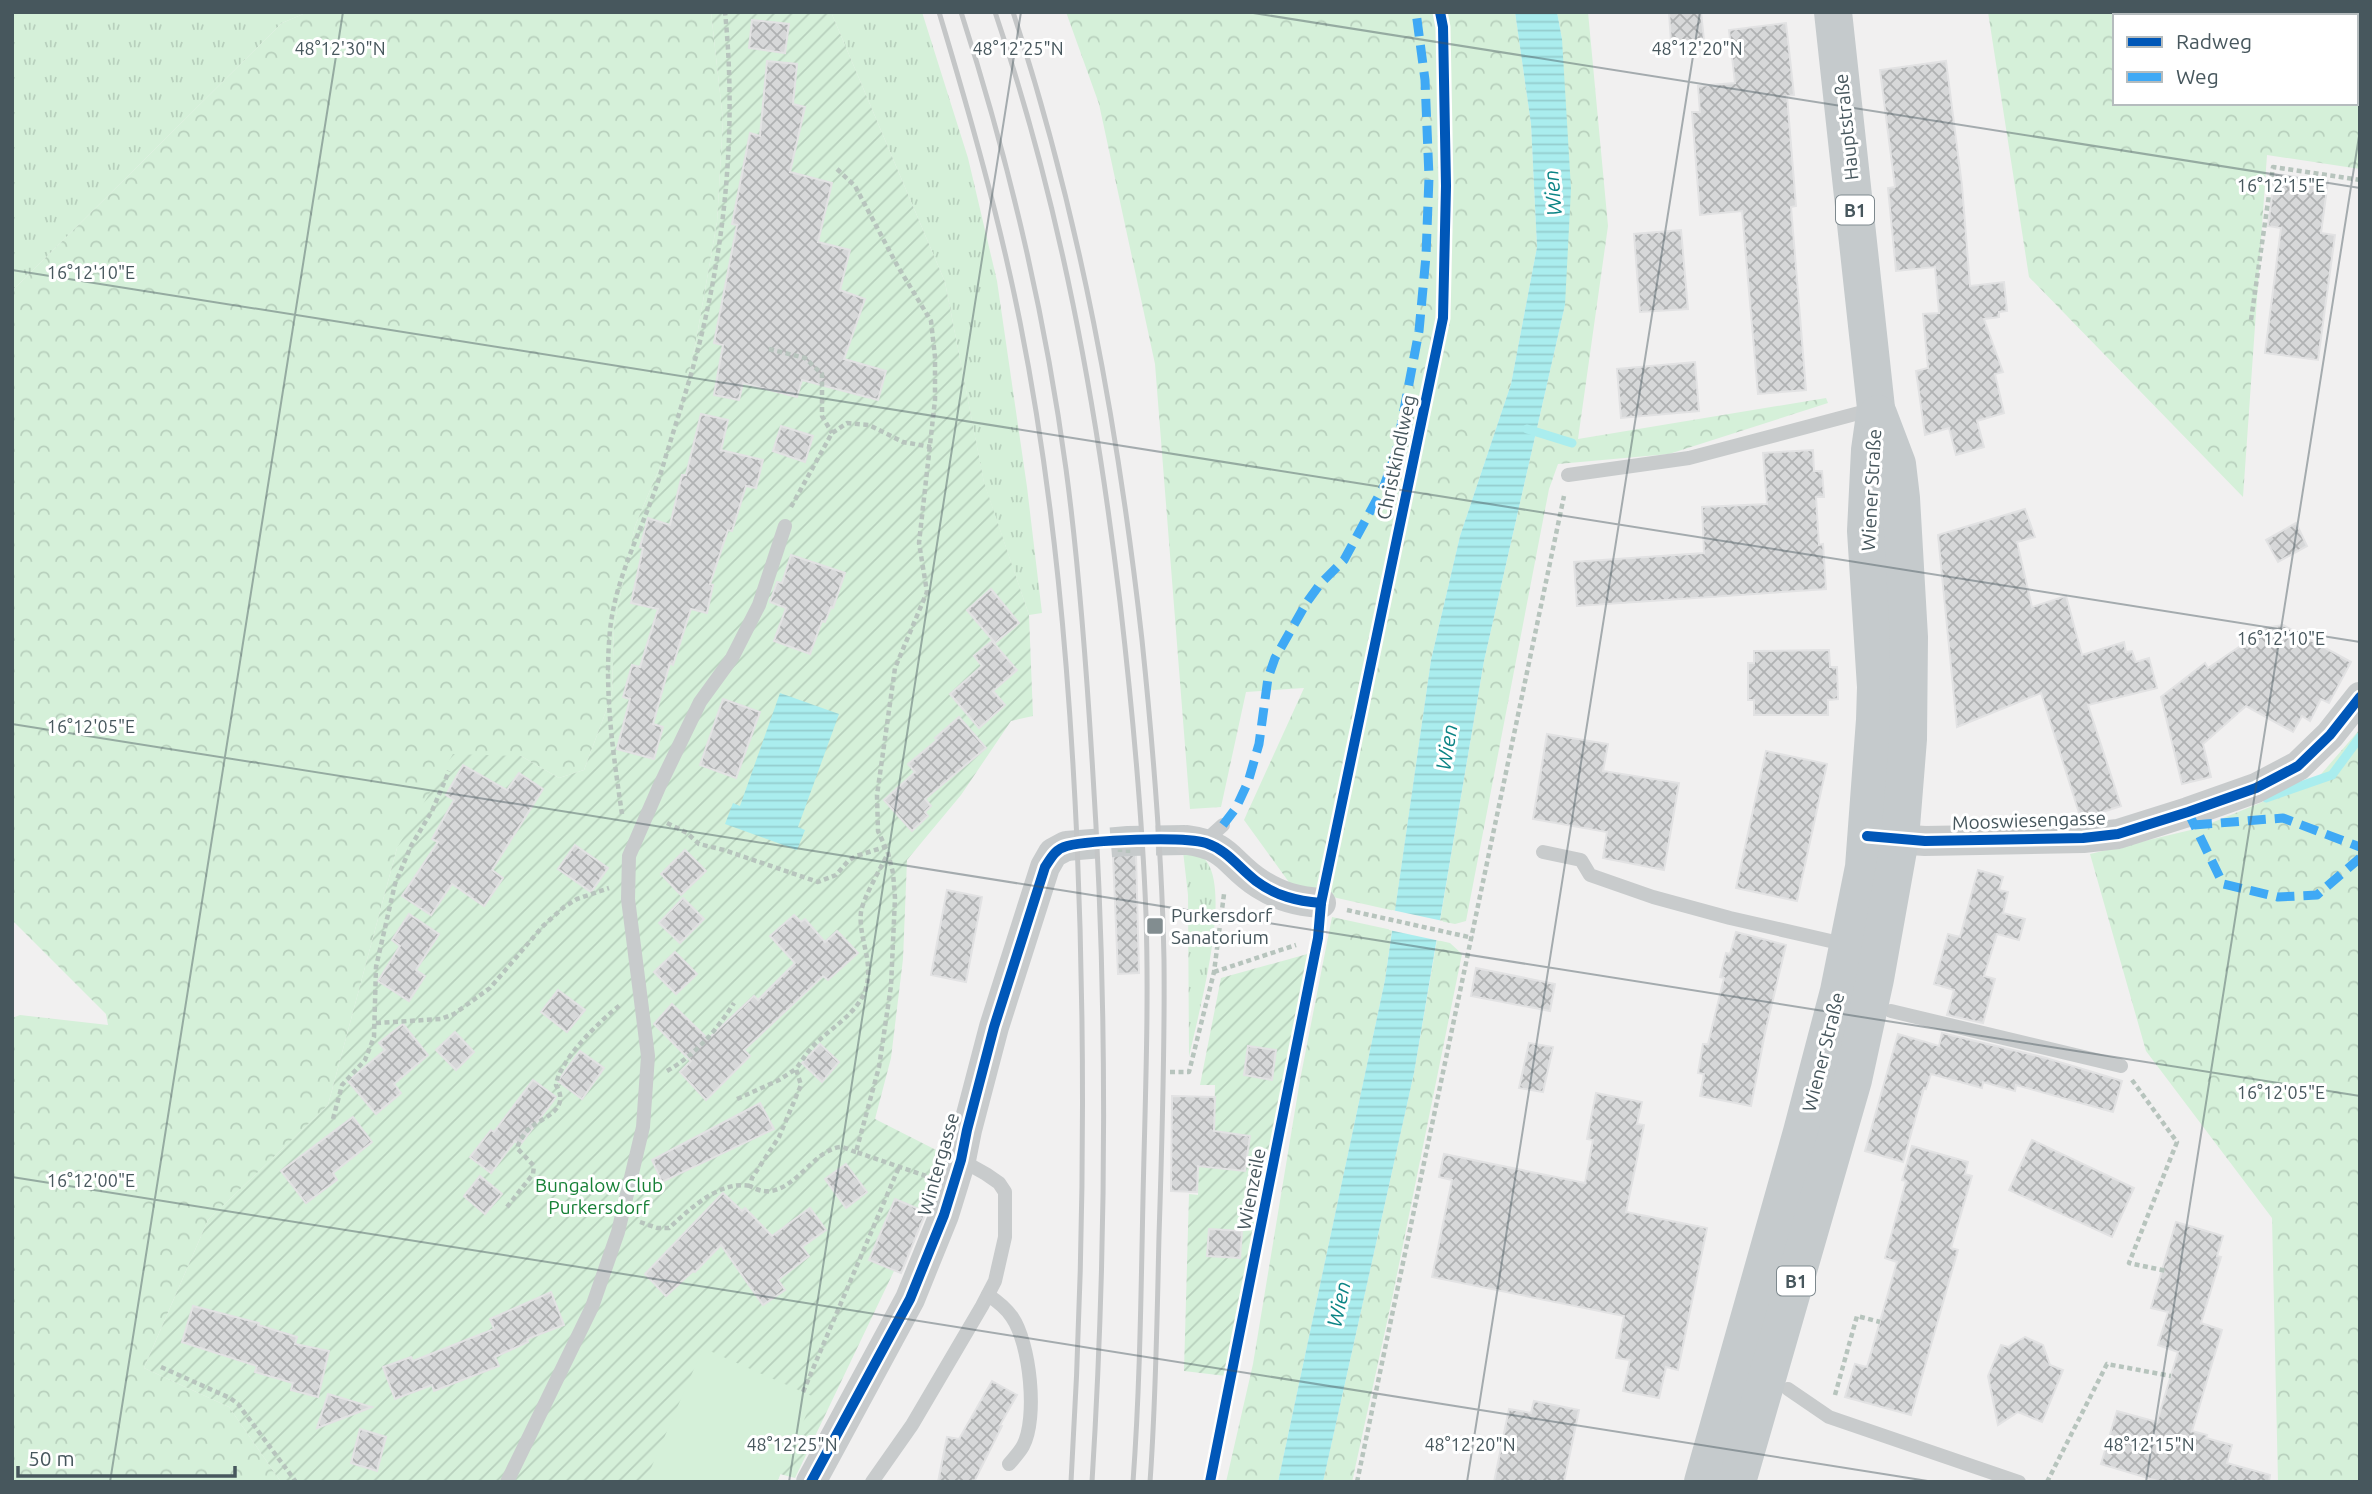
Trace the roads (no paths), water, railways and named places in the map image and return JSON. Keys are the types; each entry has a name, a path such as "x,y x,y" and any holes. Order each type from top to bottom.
{"main road":[{"name":"Hauptstraße","path":"1833,12 1876,408"},
{"name":"Wiener Straße","path":"1737,1482 1853,1080 1865,948 1864,867 1884,838 1866,531 1870,450 1876,408"},
{"name":"Wiener Straße","path":"1703,1482 1799,1144 1865,948"}],"street":[{"name":"Mooswiesengasse","path":"1884,838 1925,841 2083,838 2118,834 2256,788 2298,766 2330,735 2360,697"},
{"path":"1209,840 1257,883 1291,900 1330,906"},
{"name":"Wintergasse","path":"811,1482 910,1299 944,1215 994,1027 1045,867 1054,853 1066,846"}],"lane":[{"name":"Christkindlweg","path":"1330,906 1443,317 1446,186 1443,27 1440,12"},
{"path":"1568,475 1689,458 1876,408"},
{"path":"507,1482 592,1307 622,1214 643,1128 648,1056 628,908 629,856 700,702 732,658 759,605 785,526"},
{"path":"1543,852 1581,860 1590,875 1653,897 1730,918 1865,948"},
{"name":"Wienzeile","path":"1210,1482 1318,938 1330,906"},
{"path":"1891,1011 2121,1066"},
{"path":"872,1482 912,1425 995,1281 1005,1237 1005,1192 986,1174 957,1172"},
{"path":"988,1295 1004,1306 1017,1326 1025,1352 1030,1386 1029,1425 1024,1445 1009,1464"},
{"path":"1788,1389 1829,1417 2019,1482"}],"water":[{"name":"Wien","path":"1515,12 1557,12 1562,39 1571,189 1565,305 1484,661 1414,1073 1323,1482 1278,1482 1385,980 1431,660 1460,536 1511,384 1537,247 1531,124"},
{"path":"780,693 839,714 798,827 805,830 797,850 725,824 733,803 740,806"}],"waterway":[{"path":"1527,429 1572,443"},
{"path":"2266,798 2332,775 2360,737"}],"tunnel":[{"path":"1066,846 1187,840"}],"railway":[{"path":"939,12 1003,244 1032,386 1051,515 1070,711 1082,1001 1081,1242 1071,1482"},
{"path":"961,12 995,124 1036,296 1066,469 1082,614 1097,849 1103,1030 1101,1301 1092,1482"},
{"path":"995,12 1039,157 1073,304 1110,527 1132,719 1144,876 1147,986 1140,1340 1133,1482"},
{"path":"1013,12 1058,167 1094,323 1121,480 1150,720 1164,960 1163,1098 1150,1482"}],"place":[{"name":"Purkersdorf Sanatorium","path":"1155,926"}],"park label":[{"name":"Bungalow Club Purkersdorf","path":"599,1196"}]}
